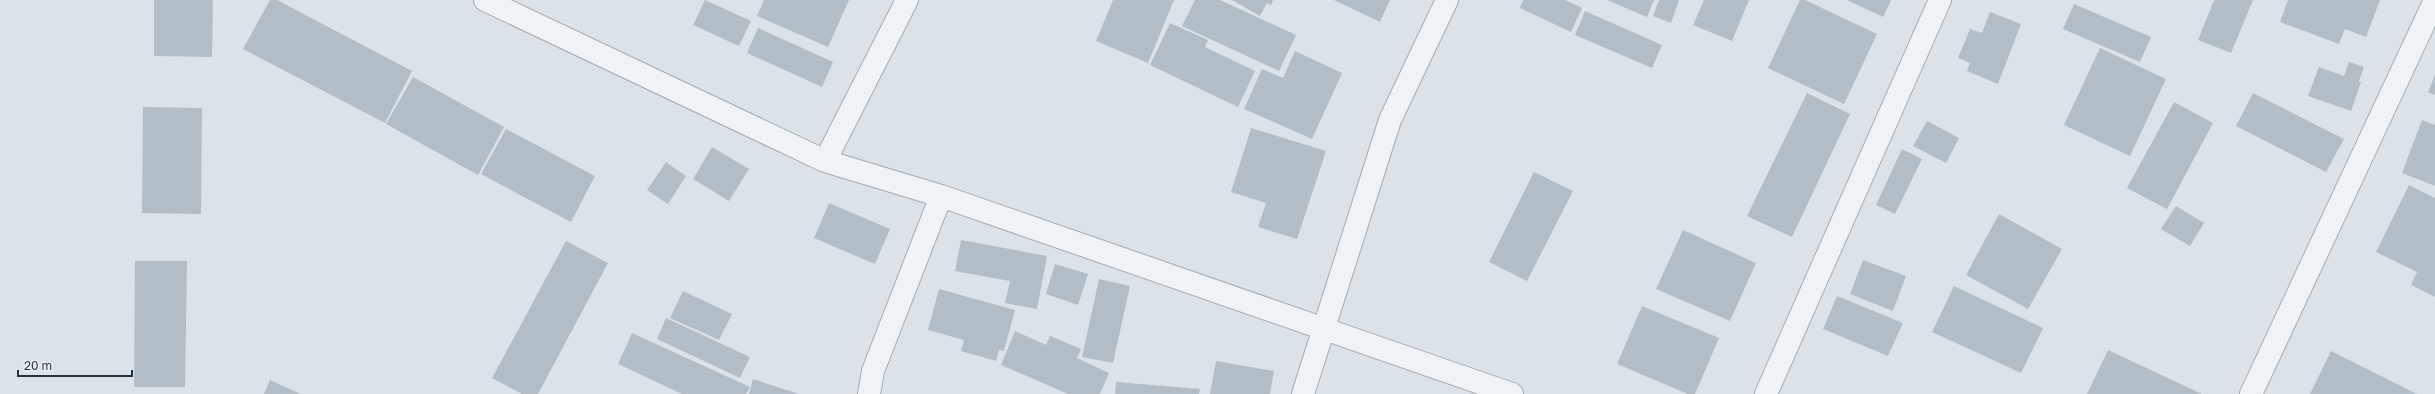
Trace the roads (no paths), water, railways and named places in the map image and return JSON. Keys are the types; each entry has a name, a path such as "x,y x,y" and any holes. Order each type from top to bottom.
{"street":[{"path":"486,0 826,161 941,196 1512,394"},
{"path":"826,161 907,0"},
{"path":"1303,394 1322,328 1390,120 1447,0"},
{"path":"1766,394 1940,0"},
{"path":"2251,394 2434,0"},
{"path":"869,394 873,372 941,196"}]}
